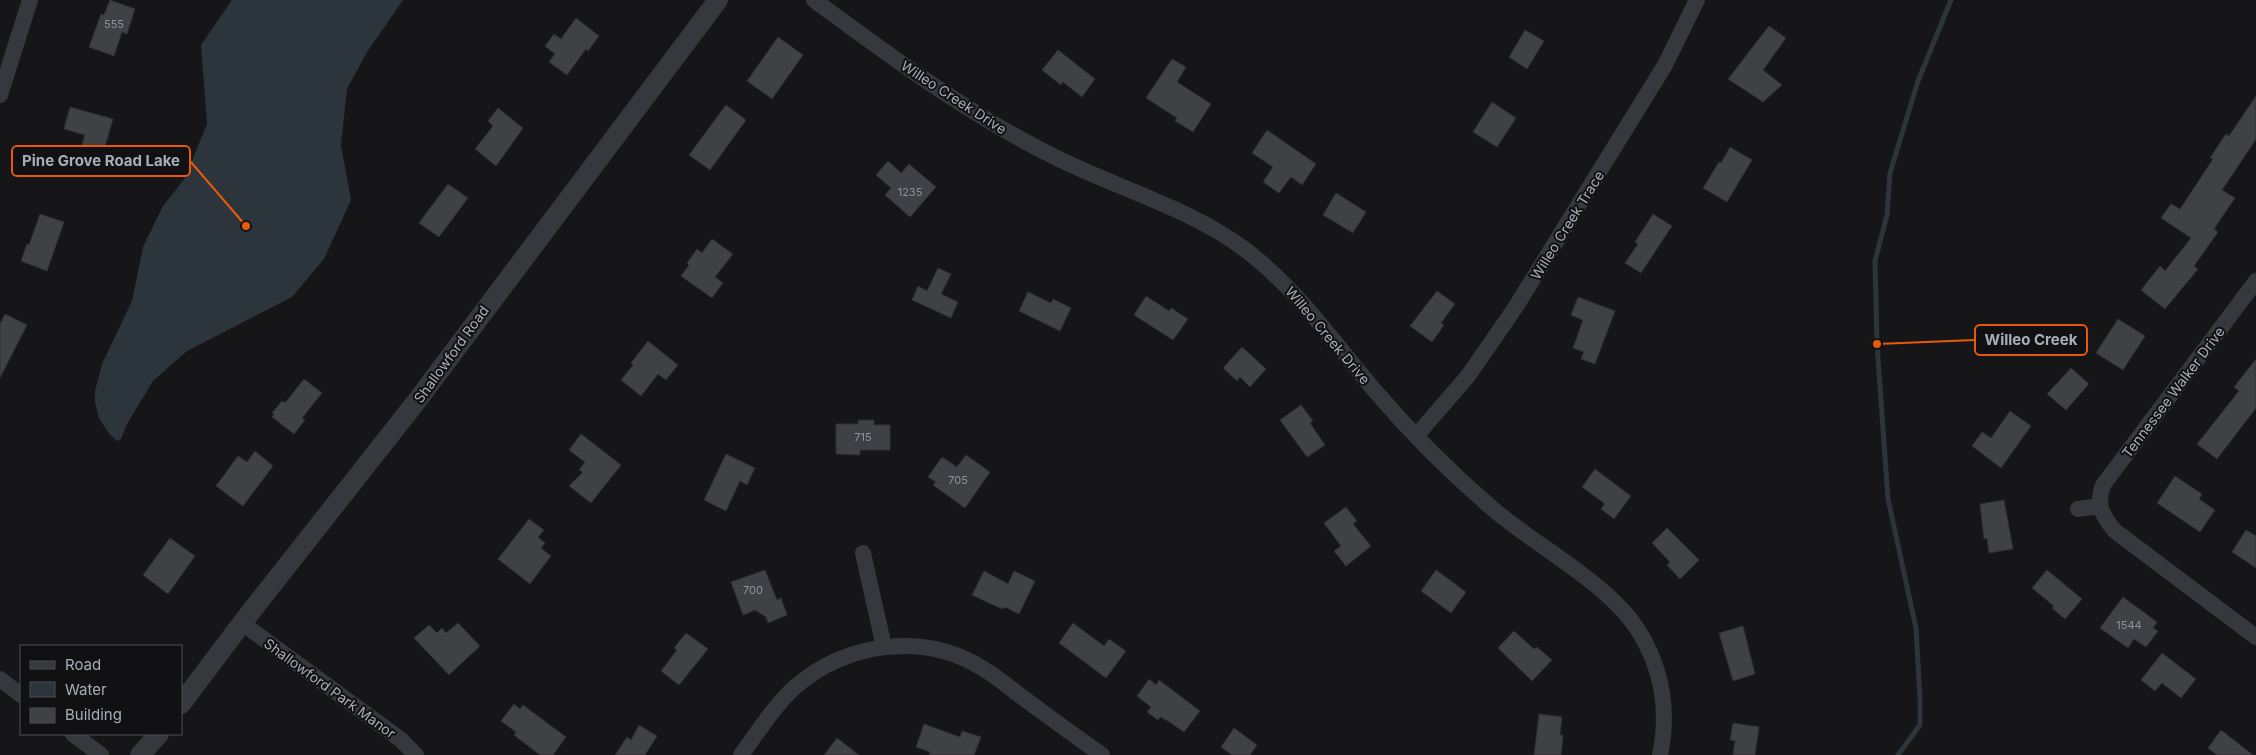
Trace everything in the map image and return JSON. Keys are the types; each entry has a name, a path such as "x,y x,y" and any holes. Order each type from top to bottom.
{"street":[{"path":"0,94 30,0"},
{"name":"Shallowford Road","path":"182,703 242,623 416,402 493,297 718,0"},
{"name":"Willeo Creek Drive","path":"814,0 927,83 983,119 1059,159 1182,211 1242,247 1274,273 1304,302 1376,391 1416,436 1493,509 1602,592 1620,608 1636,628 1649,650 1658,673 1664,698 1664,734 1660,755"},
{"name":"Willeo Creek Trace","path":"1416,436 1468,376 1516,308 1665,66 1697,0"},
{"name":"Tennessee Walker Drive","path":"2100,506 2099,495 2103,485 2256,281"},
{"path":"2078,509 2100,506 2105,519 2115,530 2256,637"},
{"path":"863,553 884,646"},
{"name":"Shallowford Park Manor","path":"242,623 400,739 416,755"},
{"path":"741,755 777,706 794,688 813,673 834,661 858,652 884,646 909,646 933,649 957,656 982,667 1102,755"},
{"path":"0,679 20,694"},
{"path":"74,735 101,755"},
{"path":"140,755 157,735"}],"water":[{"path":"232,0 403,0 367,52 347,89 341,145 351,200 324,259 292,297 187,351 153,381 127,424 121,439 117,441 109,434 99,418 95,402 95,391 102,364 132,301 143,247 163,206 185,178 207,124 201,45"}],"building":[{"path":"110,0 135,9 127,34 122,32 114,56 89,47 101,14 104,15"},
{"path":"576,18 599,36 588,51 586,49 567,75 549,62 555,54 545,46 554,34 561,39"},
{"path":"1769,26 1786,38 1763,70 1782,85 1763,102 1728,79"},
{"path":"1525,30 1544,41 1527,69 1509,57"},
{"path":"778,37 803,55 772,99 747,81"},
{"path":"1058,50 1095,79 1082,97 1063,82 1061,85 1042,70"},
{"path":"1172,59 1186,67 1177,82 1211,104 1193,132 1175,121 1177,118 1146,98"},
{"path":"2256,96 2256,139 2222,190 2235,198 2214,229 2218,232 2194,266 2198,269 2165,309 2141,290 2160,266 2165,271 2191,238 2161,218 2171,204 2180,209 2213,159 2210,158 2226,134 2229,136"},
{"path":"1492,102 1516,118 1497,147 1473,132"},
{"path":"726,105 746,120 710,170 689,155"},
{"path":"70,107 113,119 101,160 79,154 85,135 64,129"},
{"path":"498,108 523,128 496,166 475,149 493,126 488,121"},
{"path":"1267,130 1316,164 1302,185 1291,177 1279,193 1263,182 1273,167 1252,153"},
{"path":"1730,147 1752,160 1727,202 1703,188"},
{"path":"888,161 901,173 909,164 936,187 910,217 885,195 891,188 876,175"},
{"path":"448,184 468,198 439,237 419,223"},
{"path":"1336,193 1366,212 1353,233 1323,215"},
{"path":"40,214 64,222 47,271 21,261"},
{"path":"1653,214 1672,226 1641,273 1625,263 1638,244 1635,242"},
{"path":"712,239 733,254 715,277 723,283 712,298 681,276 697,249 702,253"},
{"path":"938,268 951,274 941,294 958,302 951,318 912,300 918,286 927,291"},
{"path":"1437,291 1455,304 1441,323 1444,325 1432,342 1410,326"},
{"path":"1028,292 1051,303 1053,299 1071,308 1060,331 1019,311"},
{"path":"1146,296 1169,311 1171,308 1188,319 1173,340 1134,315"},
{"path":"1578,297 1615,311 1595,364 1581,359 1584,352 1573,348 1583,320 1571,315"},
{"path":"5,314 27,325 0,378 0,324"},
{"path":"2118,319 2145,336 2123,370 2096,353"},
{"path":"648,341 678,365 666,380 658,374 641,396 621,380"},
{"path":"1242,347 1266,369 1250,387 1240,377 1237,381 1223,368"},
{"path":"2256,359 2256,408 2217,459 2197,444 2239,391 2234,387"},
{"path":"2071,368 2089,384 2066,410 2047,394"},
{"path":"304,379 322,393 302,418 305,420 294,434 272,417 274,414 272,413 282,401 285,403"},
{"path":"1301,405 1313,421 1310,423 1325,445 1307,457 1280,420"},
{"path":"2010,411 2031,426 2001,468 1972,446 1982,432 1991,438"},
{"path":"858,420 874,420 874,425 890,425 890,450 860,450 860,455 836,454 836,424 858,424"},
{"path":"581,434 621,465 591,503 569,486 583,472 579,470 585,462 569,450"},
{"path":"255,451 273,466 243,506 216,486 238,456 247,462"},
{"path":"726,454 755,468 747,485 740,481 726,511 704,500"},
{"path":"966,455 990,472 965,508 933,485 936,482 928,477 942,457 957,467"},
{"path":"1595,469 1631,496 1614,519 1601,509 1605,504 1582,487"},
{"path":"2175,476 2202,494 2199,499 2215,510 2200,532 2157,503"},
{"path":"2004,500 2013,549 1989,553 1987,538 1984,539 1980,504"},
{"path":"1346,507 1357,521 1353,524 1371,546 1346,566 1334,551 1341,546 1324,523"},
{"path":"529,519 544,530 538,537 545,543 541,548 551,556 530,584 498,559"},
{"path":"1667,528 1699,560 1680,579 1667,565 1670,562 1652,543"},
{"path":"2246,530 2256,536 2256,568 2232,552"},
{"path":"170,538 195,556 168,594 143,575"},
{"path":"765,570 777,600 781,598 787,615 768,623 766,617 755,610 743,615 731,582"},
{"path":"1436,570 1466,592 1451,613 1421,591"},
{"path":"2047,570 2082,599 2065,619 2052,608 2054,606 2032,588"},
{"path":"984,571 1008,584 1014,571 1035,581 1019,614 1005,607 1002,609 972,595"},
{"path":"2123,597 2157,622 2153,628 2158,631 2146,647 2134,639 2128,648 2100,628"},
{"path":"458,623 480,646 449,675 414,638 429,625 437,633 442,628 446,633"},
{"path":"1073,623 1104,646 1109,639 1126,651 1106,678 1059,643"},
{"path":"1743,626 1755,674 1733,681 1719,633"},
{"path":"1514,631 1534,649 1537,647 1552,660 1532,681 1498,648"},
{"path":"686,633 708,649 679,685 661,671 677,650 674,648"},
{"path":"2162,653 2196,679 2181,698 2162,683 2155,691 2141,680"},
{"path":"1149,679 1156,685 1159,680 1200,711 1184,732 1168,721 1160,717 1158,720 1147,712 1151,707 1137,696"},
{"path":"514,704 520,709 523,705 566,737 553,755 540,755 514,735 516,732 501,721"},
{"path":"1539,714 1562,717 1560,735 1563,735 1561,755 1534,755"},
{"path":"1733,723 1759,727 1755,755 1733,755 1735,741 1730,740"},
{"path":"924,724 960,737 962,731 981,737 974,755 929,755 930,752 916,747"},
{"path":"639,725 657,736 645,755 615,755 627,737 631,740"},
{"path":"1234,728 1257,745 1250,755 1232,755 1221,747"},
{"path":"2221,730 2253,755 2217,755 2208,748"},
{"path":"837,738 859,755 824,755"}],"waterway":[{"path":"1898,755 1920,725 1920,699 1916,628 1888,499 1877,344 1875,261 1887,215 1890,173 1918,81 1951,0"}],"place":[{"name":"Pine Grove Road Lake","path":"246,226"},
{"name":"Willeo Creek","path":"1877,344"}]}
